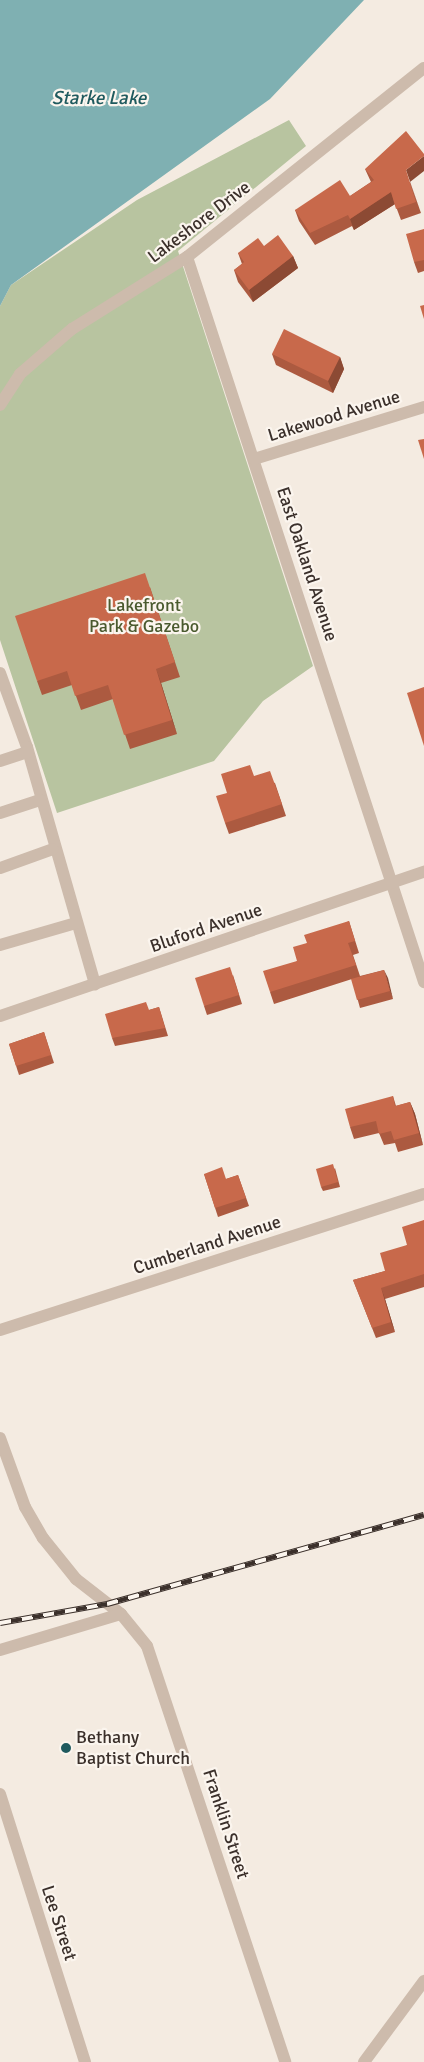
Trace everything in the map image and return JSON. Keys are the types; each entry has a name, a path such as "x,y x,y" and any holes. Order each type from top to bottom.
{"street":[{"name":"Lakeshore Drive","path":"0,405 20,374 72,328 187,257 424,68"},
{"name":"East Oakland Avenue","path":"187,257 424,982"},
{"name":"Lakewood Avenue","path":"254,459 424,407"},
{"path":"0,673 28,752 53,849 95,984"},
{"path":"0,761 28,752"},
{"path":"0,813 40,800"},
{"path":"0,868 53,849"},
{"name":"Bluford Avenue","path":"0,1016 424,872"},
{"path":"0,945 76,923"},
{"name":"Cumberland Avenue","path":"0,1330 424,1194"},
{"name":"Franklin Street","path":"0,1438 25,1506 43,1538 76,1579 121,1614 147,1646 156,1668 285,2062"},
{"path":"0,1650 121,1614"},
{"name":"Lee Street","path":"0,1794 85,2062"},
{"path":"364,2062 424,1981"}],"green space":[{"name":"Lakefront Park & Gazebo","path":"289,120 306,146 178,251 313,666 263,701 214,761 57,813 0,640 0,306 11,285 137,200"}],"water":[{"name":"Starke Lake","path":"0,0 364,0 270,99 11,285 0,306"}],"building":[{"path":"406,131 424,154 406,170 416,202 396,209 391,192 350,219 348,215 310,233 295,210 340,180 350,196 374,180 365,169"},
{"path":"424,229 424,260 414,262 406,234"},
{"path":"278,235 293,256 249,290 234,270 244,262 238,253 258,238 264,246"},
{"path":"424,305 424,319 420,306"},
{"path":"284,329 340,357 328,381 272,354"},
{"path":"424,439 424,459 418,440"},
{"path":"145,573 175,662 156,669 172,720 124,735 108,685 75,696 67,671 37,681 15,616"},
{"path":"424,687 424,746 407,693"},
{"path":"250,765 254,776 270,771 282,804 225,823 216,796 227,793 221,774"},
{"path":"349,921 355,941 348,943 356,965 270,992 263,971 297,961 293,947 307,943 304,935"},
{"path":"230,967 239,995 204,1006 195,978"},
{"path":"384,970 390,991 357,1000 351,979"},
{"path":"146,1002 149,1010 159,1007 165,1028 112,1038 105,1014"},
{"path":"44,1032 51,1055 16,1066 9,1044"},
{"path":"393,1096 395,1106 410,1102 419,1133 394,1140 391,1131 379,1134 376,1121 350,1127 345,1109"},
{"path":"333,1164 338,1182 321,1187 316,1169"},
{"path":"222,1167 226,1179 238,1175 246,1198 215,1208 204,1174"},
{"path":"424,1220 424,1274 381,1288 391,1322 372,1328 353,1280 385,1271 380,1253 407,1245 402,1227"}],"railway":[{"path":"0,1623 107,1604 424,1515"}],"place":[{"name":"Bethany Baptist Church","path":"66,1748"}]}
